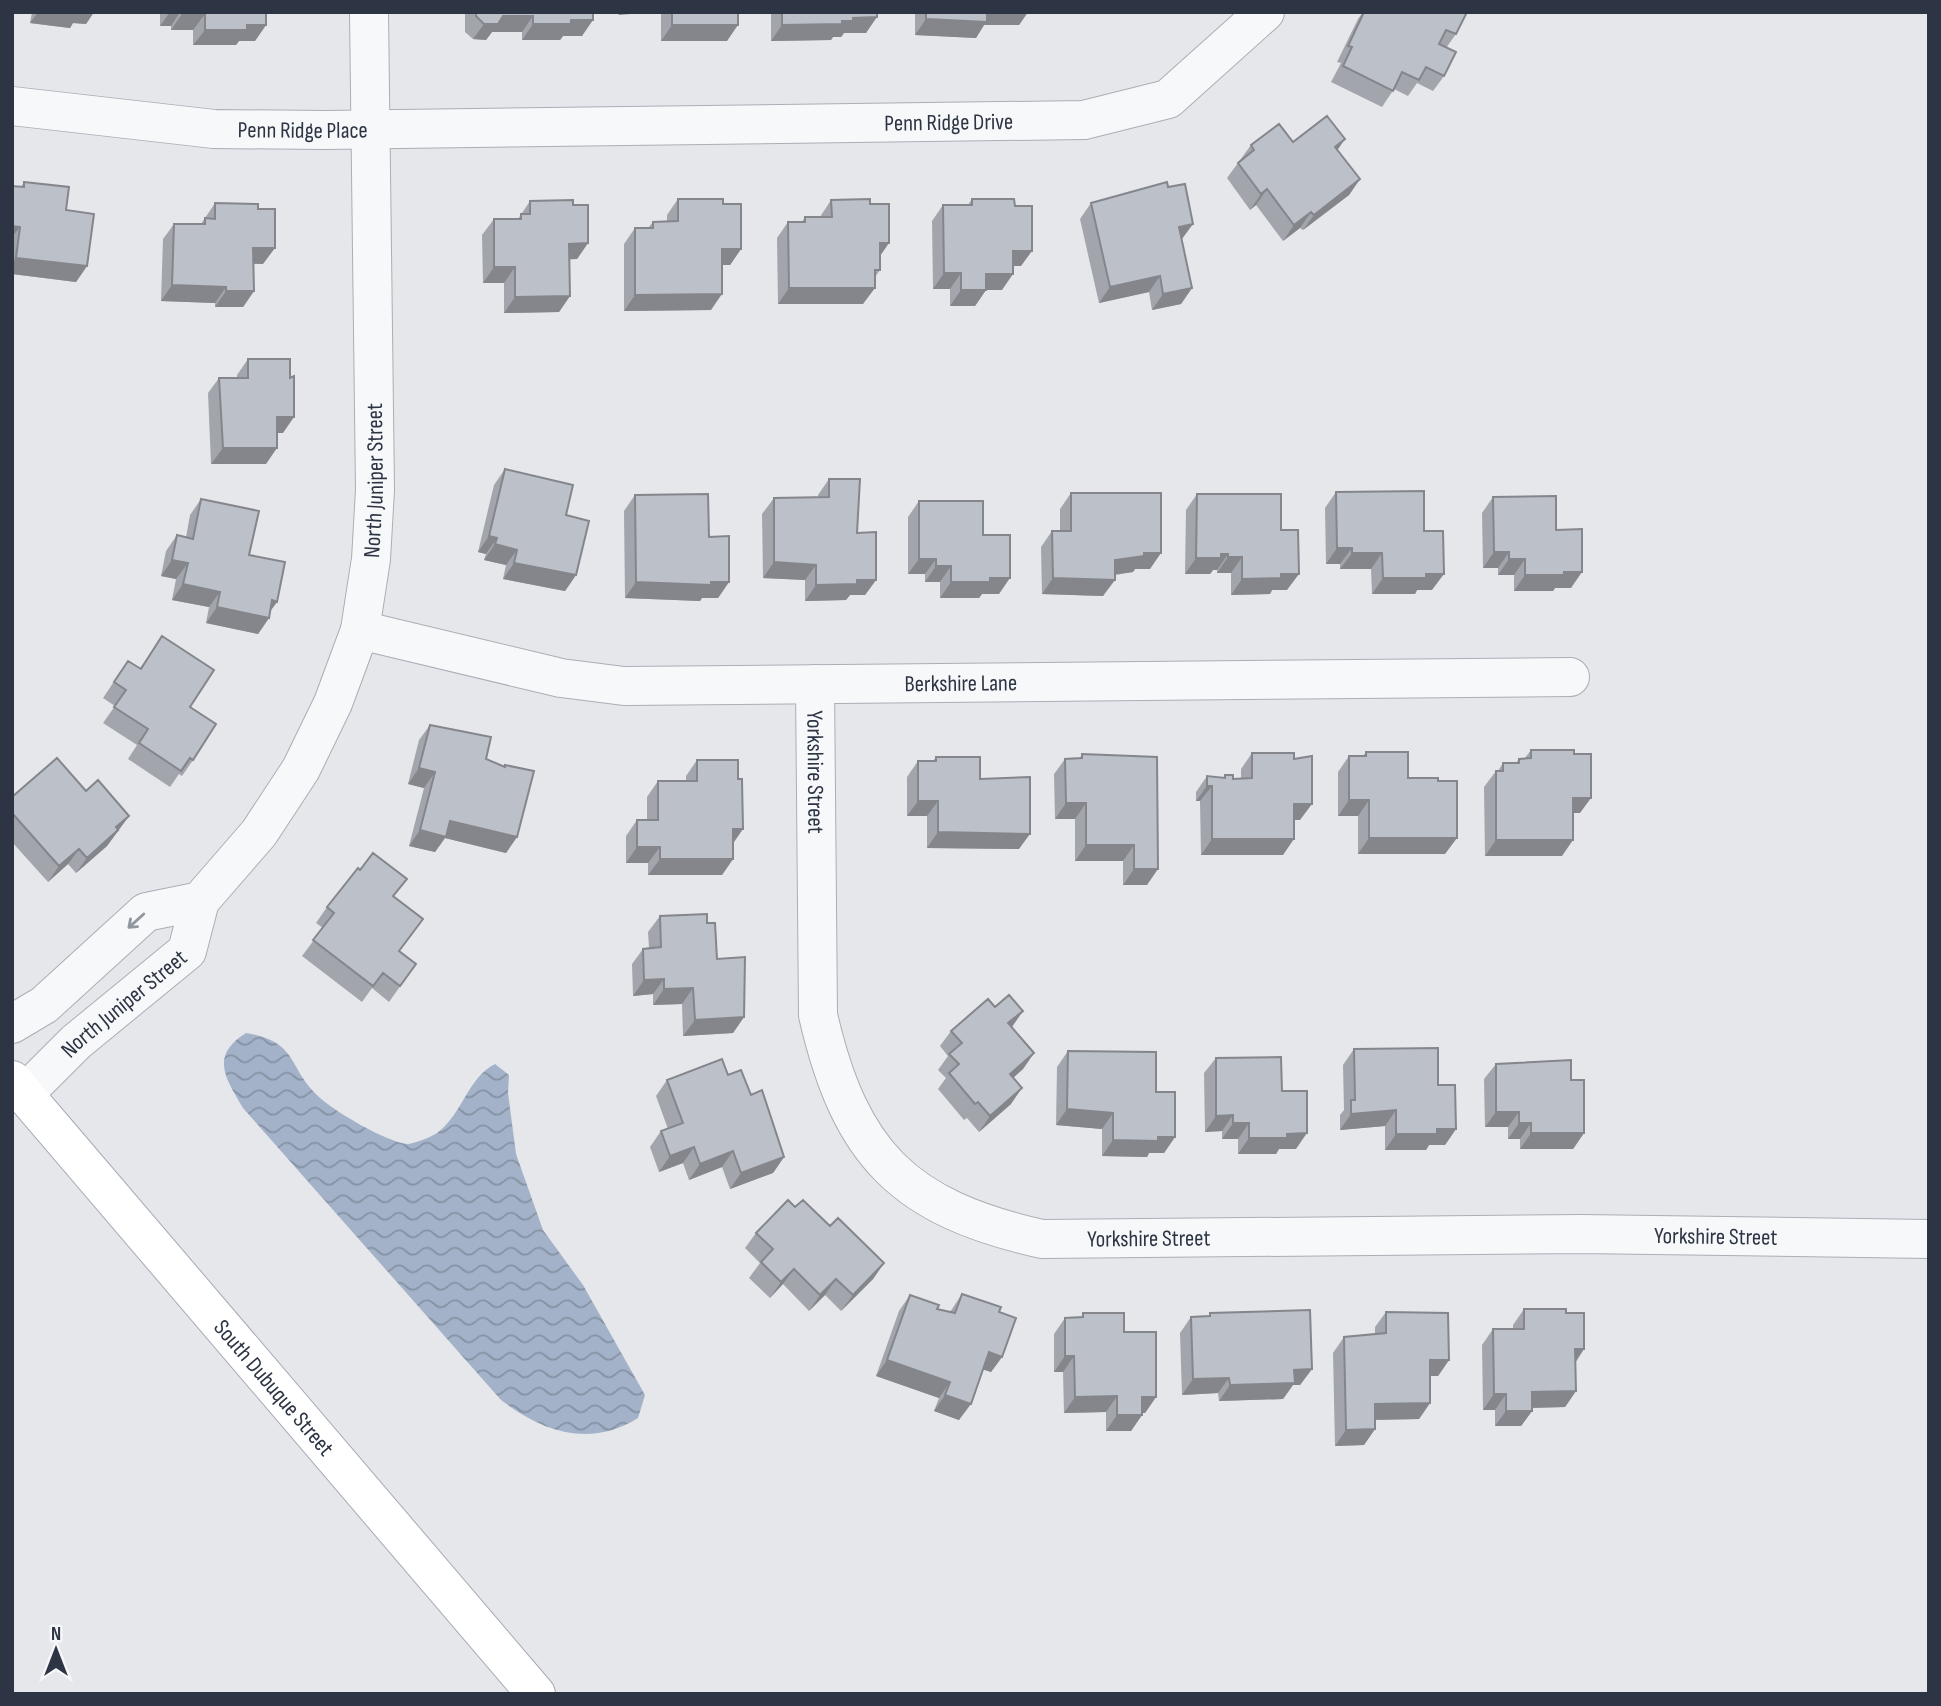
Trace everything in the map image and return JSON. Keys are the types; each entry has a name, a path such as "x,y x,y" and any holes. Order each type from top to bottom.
{"main road":[{"name":"South Dubuque Street","path":"18,1087 536,1694"}],"street":[{"name":"North Juniper Street","path":"18,1087 187,951 200,901 259,833 301,769 333,703 360,629 371,559 375,490 369,12"},
{"name":"Penn Ridge Drive","path":"595,126 1084,120 1168,99 1265,12"},
{"name":"Penn Ridge Place","path":"12,106 214,129 369,131 595,126"},
{"name":"Berkshire Lane","path":"360,629 561,678 624,686 1570,677"},
{"name":"Yorkshire Street","path":"815,684 818,1015 830,1068 849,1114 874,1151 911,1186 946,1210 993,1228 1042,1239 1581,1234 1929,1239"},
{"name":"North Juniper Street","path":"12,1024 44,1005 146,912 200,901"}],"water":[{"path":"246,1033 263,1037 284,1049 308,1085 335,1110 374,1132 407,1144 431,1136 446,1125 471,1087 486,1070 495,1064 509,1075 508,1093 516,1154 543,1230 583,1285 645,1395 638,1418 602,1432 567,1432 533,1421 501,1400 243,1108 227,1078 224,1059 228,1050"}],"building":[{"path":"182,12 266,12 266,25 247,25 247,30 205,30 205,14"},
{"path":"476,12 593,12 593,20 571,20 571,24 533,24 533,16 503,16 498,24 484,24 476,16"},
{"path":"672,12 738,12 738,25 672,25"},
{"path":"782,12 877,12 877,17 853,18 853,21 842,21 842,24 782,25"},
{"path":"926,12 987,12 987,22 926,19"},
{"path":"1364,12 1467,12 1456,34 1446,30 1439,44 1456,52 1444,76 1426,67 1419,80 1402,72 1393,91 1343,66 1352,47 1348,46"},
{"path":"1327,116 1345,139 1335,147 1360,179 1314,215 1311,212 1294,225 1267,189 1261,194 1238,163 1254,150 1251,145 1279,124 1293,142"},
{"path":"24,182 69,187 66,210 94,214 87,266 16,258 20,227 12,226 12,186 24,187"},
{"path":"1167,182 1168,187 1185,184 1193,224 1179,227 1192,288 1163,294 1160,276 1110,287 1091,203"},
{"path":"678,199 723,199 723,204 741,204 741,249 722,249 722,294 635,295 635,228 653,228 653,222 678,221"},
{"path":"870,199 870,204 889,204 889,243 880,243 880,270 875,270 875,288 789,288 788,222 805,222 805,217 832,217 831,200"},
{"path":"972,199 1014,199 1015,206 1032,206 1032,251 1013,251 1013,274 986,274 986,290 961,290 961,273 944,273 943,205 972,205"},
{"path":"573,200 573,205 588,205 588,243 569,244 570,296 515,297 515,267 494,267 494,219 521,219 521,214 530,214 530,201"},
{"path":"215,203 258,204 258,209 275,209 275,248 253,248 254,291 172,285 174,224 205,224 205,218 215,219"},
{"path":"248,359 290,359 290,378 294,376 294,417 277,417 277,448 223,448 219,378 248,378"},
{"path":"505,469 573,485 566,515 589,521 576,575 514,563 517,550 495,544 497,538 489,536"},
{"path":"829,479 860,479 857,533 876,532 876,580 857,580 857,584 816,585 816,565 774,562 774,498 829,497"},
{"path":"1424,491 1424,531 1443,531 1444,574 1426,574 1426,578 1383,578 1382,553 1352,553 1352,548 1337,548 1336,492"},
{"path":"1071,493 1161,493 1161,553 1144,553 1144,556 1115,560 1115,580 1053,578 1052,531 1071,531"},
{"path":"708,494 709,537 729,536 729,582 711,582 711,585 636,582 635,495"},
{"path":"1197,494 1281,494 1281,530 1298,530 1299,574 1281,574 1281,578 1242,579 1242,557 1221,554 1221,558 1196,558"},
{"path":"1556,496 1556,530 1582,529 1582,572 1525,575 1525,559 1509,559 1509,552 1494,552 1493,497"},
{"path":"201,499 259,511 249,555 285,562 277,602 272,600 269,618 217,607 220,592 183,584 188,563 172,560 177,535 193,539"},
{"path":"919,501 983,501 983,535 1010,535 1010,578 990,578 990,582 951,582 951,566 936,566 936,559 919,559"},
{"path":"162,636 214,670 190,707 216,724 193,760 190,758 181,771 139,743 148,729 114,707 126,690 114,682 128,661 141,669"},
{"path":"430,725 491,737 486,759 505,767 534,771 517,837 450,821 446,837 420,830 435,772 419,768"},
{"path":"1531,750 1574,750 1574,754 1591,754 1591,798 1573,798 1573,840 1496,840 1496,771 1503,771 1503,763 1519,763 1519,759 1531,758"},
{"path":"1366,752 1408,752 1408,778 1457,781 1457,838 1369,838 1369,800 1349,800 1349,756 1366,756"},
{"path":"1252,753 1294,753 1294,759 1312,756 1312,804 1294,804 1294,839 1212,839 1212,786 1207,786 1207,776 1225,778 1225,775 1233,775 1233,779 1252,778"},
{"path":"1082,754 1157,757 1158,869 1134,869 1134,845 1086,845 1086,803 1066,803 1065,759 1082,758"},
{"path":"936,757 980,757 980,779 1030,777 1030,834 938,832 938,801 918,801 918,761 936,761"},
{"path":"57,758 86,791 98,780 129,816 116,827 118,830 87,858 79,849 59,866 12,813 12,797"},
{"path":"697,760 738,760 738,779 742,779 743,829 733,829 733,859 660,859 660,847 637,847 637,820 658,820 658,781 697,781"},
{"path":"373,853 407,879 393,896 423,919 399,951 416,964 400,986 383,973 373,986 313,940 334,913 327,907"},
{"path":"707,914 707,923 715,923 717,959 745,957 744,1017 695,1020 693,988 664,989 664,979 644,980 643,949 661,947 660,916"},
{"path":"1009,995 1023,1011 1008,1023 1034,1053 1010,1074 1022,1088 990,1116 978,1102 975,1104 949,1073 959,1064 949,1054 962,1043 951,1031 988,999 995,1007"},
{"path":"1438,1048 1438,1085 1455,1085 1456,1129 1437,1129 1437,1134 1396,1134 1396,1110 1351,1114 1351,1100 1355,1100 1354,1049"},
{"path":"1068,1051 1156,1052 1156,1092 1175,1092 1175,1137 1158,1137 1158,1141 1113,1140 1113,1113 1067,1109"},
{"path":"1281,1057 1282,1091 1307,1091 1307,1133 1287,1134 1287,1138 1249,1138 1249,1123 1233,1123 1233,1115 1216,1116 1216,1058"},
{"path":"722,1059 728,1075 741,1070 751,1095 762,1090 784,1157 741,1173 733,1151 700,1164 694,1147 670,1156 661,1131 683,1123 667,1080"},
{"path":"1571,1060 1571,1080 1584,1080 1584,1133 1531,1133 1531,1123 1519,1123 1519,1112 1496,1112 1496,1064"},
{"path":"788,1200 795,1207 803,1200 830,1226 838,1218 884,1263 853,1295 836,1279 820,1295 794,1269 781,1282 761,1262 773,1249 756,1233"},
{"path":"962,1294 1001,1307 999,1312 1016,1318 1002,1357 989,1352 971,1404 945,1395 950,1382 887,1360 910,1295 939,1305 937,1309 955,1313"},
{"path":"1524,1309 1566,1309 1566,1313 1584,1313 1584,1349 1575,1349 1576,1391 1532,1392 1532,1411 1506,1411 1506,1394 1494,1394 1493,1329 1524,1329"},
{"path":"1310,1310 1312,1369 1294,1370 1295,1383 1230,1385 1229,1378 1193,1379 1191,1317 1210,1316 1210,1313"},
{"path":"1386,1312 1448,1313 1449,1360 1430,1360 1430,1403 1375,1404 1375,1429 1346,1430 1344,1337 1386,1333"},
{"path":"1083,1313 1124,1313 1124,1332 1156,1332 1156,1397 1142,1397 1142,1415 1117,1415 1117,1396 1075,1397 1074,1356 1065,1356 1065,1318 1083,1317"}]}
